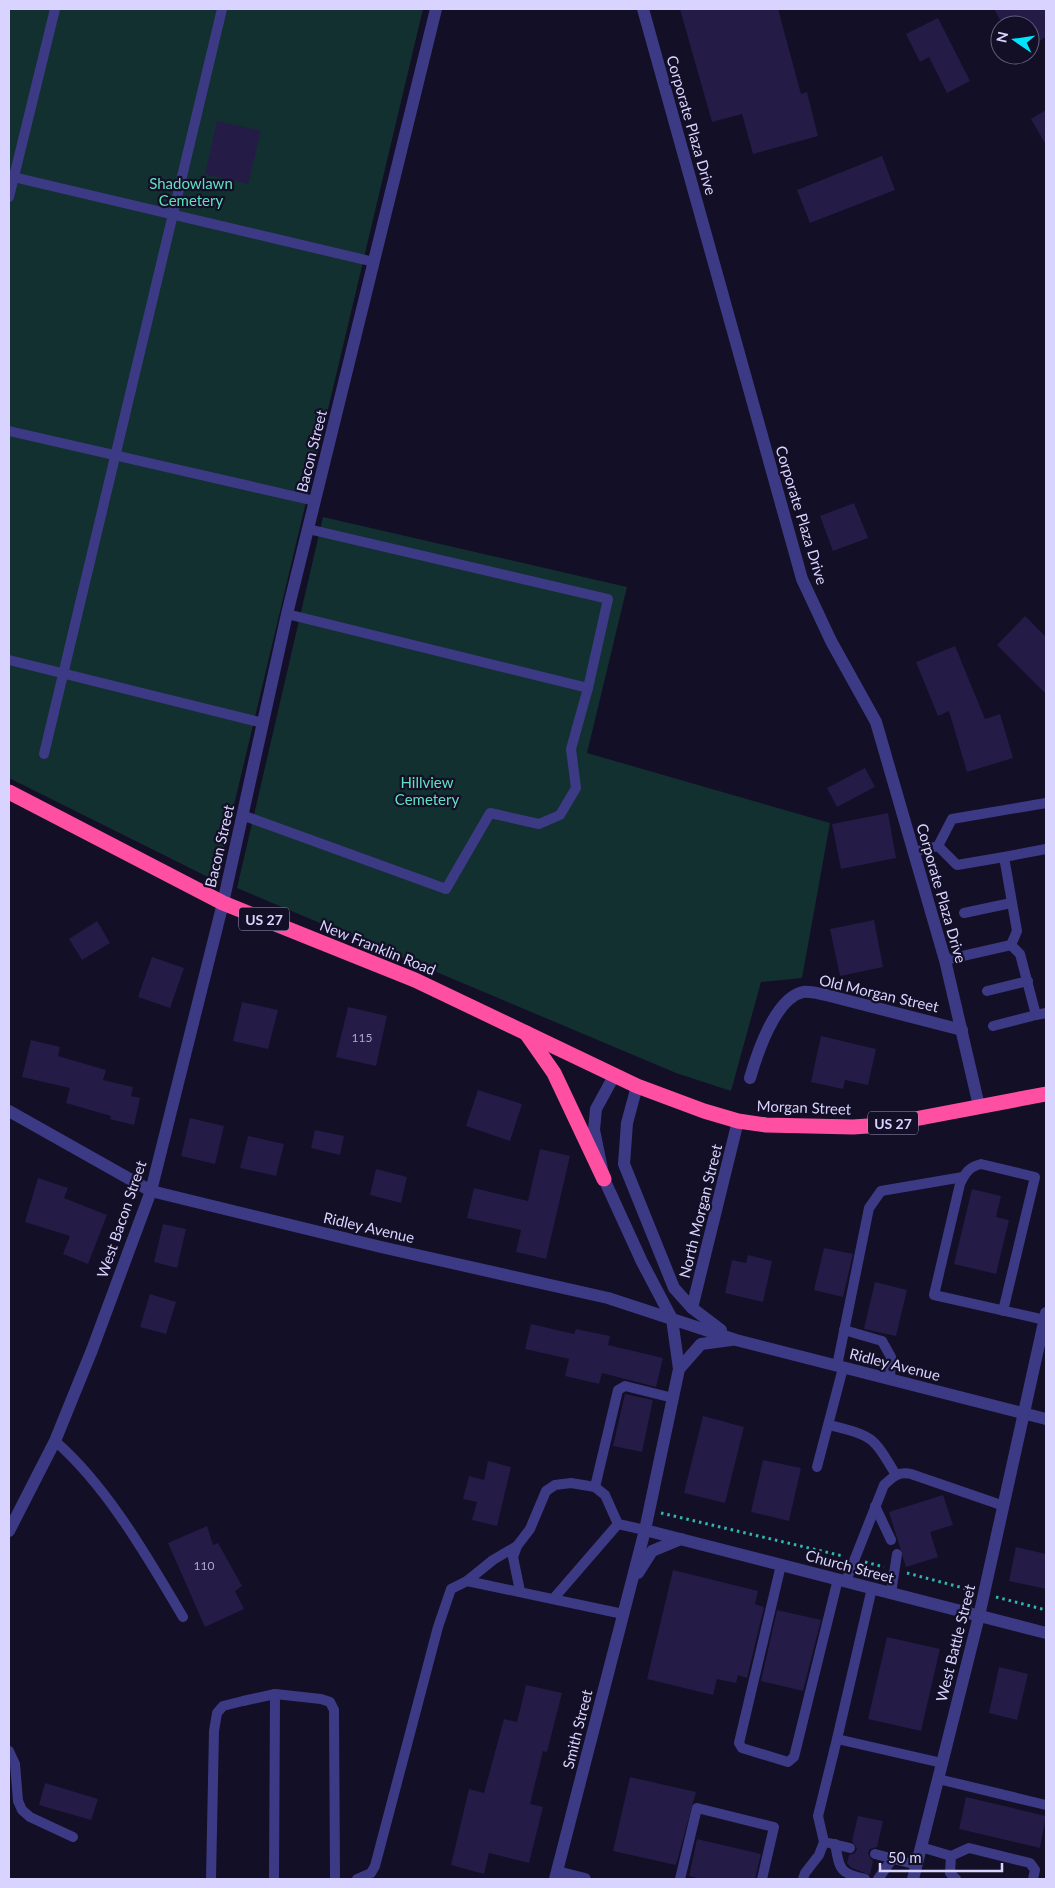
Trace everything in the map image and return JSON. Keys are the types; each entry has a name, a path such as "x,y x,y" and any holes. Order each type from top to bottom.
{"highway":[{"name":"New Franklin Road","path":"9,792 223,903 415,980 637,1086 688,1106 738,1121"},
{"path":"526,1032 554,1072 604,1179"},
{"name":"Morgan Street","path":"738,1121 794,1127 883,1125 1046,1094"}],"street":[{"name":"Bacon Street","path":"223,903 287,614 436,9"},
{"name":"Corporate Plaza Drive","path":"643,9 802,579 831,641 876,722 945,960 979,1106"},
{"name":"West Bacon Street","path":"9,1531 55,1441 92,1350 151,1191 223,903"},
{"name":"Old Morgan Street","path":"750,1078 764,1038 777,1015 787,1002 803,992 826,995 962,1030"},
{"name":"Smith Street","path":"556,1876 645,1530 679,1369 672,1319 642,1262 604,1179 594,1130 596,1109 614,1076"},
{"name":"Ridley Avenue","path":"637,1086 627,1123 624,1164 635,1195 674,1288 692,1308 710,1323 736,1340"},
{"name":"Ridley Avenue","path":"9,1111 151,1191 381,1247 608,1298 736,1340 1046,1419"},
{"name":"North Morgan Street","path":"692,1308 738,1121"},
{"name":"West Battle Street","path":"913,1879 979,1616 1045,1317"},
{"name":"Ridley Avenue","path":"679,1369 701,1344 736,1340"},
{"name":"Church Street","path":"645,1530 1046,1633"},
{"name":"Smith Street","path":"630,1586 652,1551 681,1539"},
{"path":"556,1876 585,1879"}],"lane":[{"path":"9,198 11,177 55,9"},
{"path":"44,754 222,9"},
{"path":"11,177 374,262"},
{"path":"9,430 315,501"},
{"path":"242,815 446,890 490,813 539,824 560,815 576,788 571,750 588,688 608,599 308,529"},
{"path":"287,614 588,688"},
{"path":"9,660 263,723"},
{"path":"914,852 938,846 952,818 1046,803"},
{"path":"938,846 957,865 1046,849"},
{"path":"1004,857 1017,931 1011,945"},
{"path":"964,913 1011,903"},
{"path":"945,960 1011,945"},
{"path":"992,1026 1041,1014 1020,954 1011,945"},
{"path":"986,991 1028,981"},
{"path":"1004,1311 1035,1177 981,1164 973,1166 963,1177 934,1295 1004,1311 1045,1317"},
{"path":"818,1467 829,1425 840,1367 844,1330 869,1208 881,1191 963,1177"},
{"path":"844,1330 882,1341 890,1358 890,1379"},
{"path":"595,1488 618,1390 625,1386 673,1398"},
{"path":"829,1425 864,1434 871,1439 878,1445 896,1475"},
{"path":"55,1441 90,1474 152,1565 183,1617"},
{"path":"781,1565 739,1743 742,1748 788,1762 794,1757 842,1580 884,1485 903,1472 1004,1506"},
{"path":"520,1591 513,1558 517,1546 530,1529 546,1491 555,1485 571,1483 595,1488 605,1494 618,1524"},
{"path":"874,1506 891,1540"},
{"path":"618,1524 645,1530"},
{"path":"554,1598 585,1565 600,1543 618,1524"},
{"path":"357,1879 371,1873 375,1866 445,1602 451,1589 468,1581 493,1560 517,1546"},
{"path":"891,1593 897,1554"},
{"path":"468,1581 623,1614"},
{"path":"803,1879 819,1855 824,1842 818,1816 872,1588"},
{"path":"274,1879 275,1694"},
{"path":"211,1879 214,1731 217,1713 223,1706 275,1694 321,1698 330,1702 334,1710 335,1879"},
{"path":"837,1739 942,1763"},
{"path":"9,1751 15,1764 18,1801 22,1810 30,1817 73,1837"},
{"path":"938,1779 1046,1805"},
{"path":"680,1879 697,1808 774,1827 762,1879"},
{"path":"824,1842 850,1848"},
{"path":"835,1844 840,1869 844,1873 864,1879"},
{"path":"921,1847 951,1856 969,1848 1030,1863 1035,1870 1033,1879"},
{"path":"875,1854 917,1864"},
{"path":"951,1856 950,1873 956,1879"},
{"path":"878,1879 893,1858"}],"green space":[{"name":"Shadowlawn Cemetery","path":"9,9 423,9 216,881 9,778"},
{"name":"Hillview Cemetery","path":"323,517 627,587 587,753 830,823 802,978 761,982 731,1091 676,1073 237,888"}],"building":[{"path":"680,9 778,9 801,94 807,92 818,136 753,154 742,114 712,122"},
{"path":"994,9 1046,9 1046,37 1040,40 1040,15 997,15"},
{"path":"938,18 970,81 947,93 929,57 920,62 906,34"},
{"path":"1046,110 1046,145 1031,119"},
{"path":"217,121 261,131 248,184 205,174"},
{"path":"882,156 895,190 810,223 797,190"},
{"path":"854,503 868,538 833,551 820,516"},
{"path":"1025,616 1046,637 1046,694 997,645"},
{"path":"955,646 985,719 1000,714 1013,758 967,772 949,711 938,716 916,662"},
{"path":"865,768 875,787 837,807 827,788"},
{"path":"888,813 896,858 841,869 832,824"},
{"path":"874,920 883,967 840,976 830,929"},
{"path":"97,921 110,943 82,960 69,939"},
{"path":"152,957 184,968 170,1008 138,997"},
{"path":"242,1002 278,1010 268,1049 233,1041"},
{"path":"348,1007 387,1016 376,1066 336,1057"},
{"path":"821,1036 876,1049 868,1085 845,1080 843,1089 811,1082"},
{"path":"31,1040 60,1047 58,1056 106,1070 103,1080 133,1087 131,1096 140,1098 134,1125 110,1119 111,1116 66,1103 70,1088 22,1077"},
{"path":"478,1090 522,1104 510,1141 466,1126"},
{"path":"190,1118 224,1126 215,1164 181,1156"},
{"path":"315,1130 344,1136 340,1155 311,1148"},
{"path":"248,1136 284,1144 276,1176 240,1168"},
{"path":"540,1149 570,1156 546,1259 516,1252 521,1230 467,1218 474,1188 528,1201"},
{"path":"376,1169 407,1177 401,1203 370,1195"},
{"path":"38,1178 68,1188 64,1198 107,1215 88,1264 63,1254 70,1236 25,1222"},
{"path":"972,1189 1001,1196 996,1217 1009,1220 996,1274 954,1264"},
{"path":"163,1224 186,1229 177,1268 154,1262"},
{"path":"824,1248 853,1254 843,1297 814,1290"},
{"path":"748,1255 772,1261 763,1302 725,1293 732,1260 746,1263"},
{"path":"875,1282 907,1290 896,1336 864,1329"},
{"path":"150,1294 176,1302 166,1334 140,1327"},
{"path":"531,1324 574,1334 576,1329 610,1336 608,1345 663,1358 656,1387 602,1373 599,1384 565,1376 569,1359 525,1349"},
{"path":"625,1394 653,1400 642,1452 613,1446"},
{"path":"703,1416 744,1427 725,1503 684,1493"},
{"path":"763,1460 801,1468 789,1521 751,1512"},
{"path":"488,1461 511,1467 497,1526 472,1520 477,1502 463,1499 469,1476 484,1480"},
{"path":"943,1495 953,1525 930,1532 938,1557 906,1567 889,1512"},
{"path":"207,1526 213,1545 218,1543 242,1586 235,1591 244,1609 205,1627 168,1543"},
{"path":"1016,1547 1046,1554 1046,1589 1009,1581"},
{"path":"673,1570 758,1591 755,1604 764,1607 747,1678 738,1675 736,1683 717,1679 713,1695 647,1679"},
{"path":"777,1610 821,1620 803,1691 761,1681"},
{"path":"887,1637 940,1649 921,1731 868,1719"},
{"path":"999,1667 1028,1674 1017,1720 989,1713"},
{"path":"526,1685 562,1693 547,1752 543,1751 530,1804 543,1807 529,1863 489,1853 484,1874 451,1865 469,1789 484,1793 504,1719 517,1722"},
{"path":"630,1777 696,1792 676,1865 613,1851"},
{"path":"45,1783 98,1799 91,1820 39,1805"},
{"path":"966,1797 1046,1816 1040,1848 959,1829"},
{"path":"858,1816 883,1821 877,1847 870,1849 868,1853 873,1861 870,1875 852,1868 847,1863 849,1855 855,1853 857,1849 852,1841"},
{"path":"697,1839 761,1854 755,1879 702,1879 689,1876"}]}
